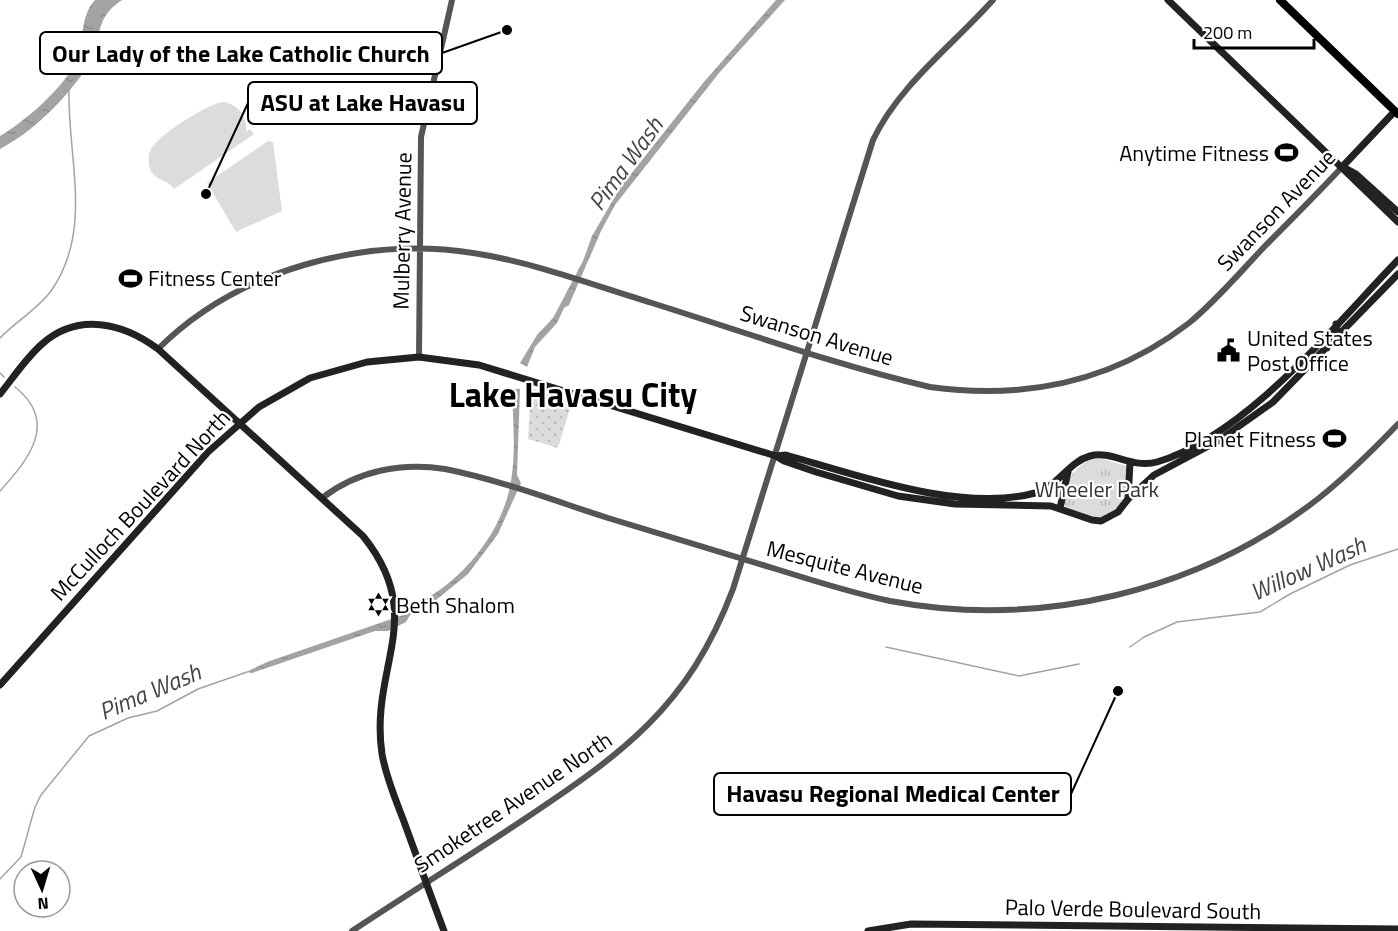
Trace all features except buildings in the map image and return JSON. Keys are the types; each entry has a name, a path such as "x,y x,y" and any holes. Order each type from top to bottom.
{"highway":[{"path":"1280,0 1397,113"}],"main road":[{"path":"1168,0 1343,166 1356,174 1398,212"},
{"name":"Swanson Avenue","path":"1343,166 1397,113"},
{"path":"1343,166 1351,179 1398,222"},
{"path":"776,456 786,455 888,484 956,496 1016,496 1045,490 1078,462 1094,455 1130,463 1150,463 1170,456 1228,424 1284,378 1398,260"},
{"path":"776,456 784,461 863,487 916,500 956,504 1028,504 1060,508 1088,519 1101,520 1118,512 1128,499 1155,475 1218,441 1273,402 1398,274"},
{"path":"1369,304 1367,298 1379,285 1381,277"},
{"path":"0,394 35,351 68,329 96,324 117,326 141,336 158,349 372,546 390,585 396,628 381,694 380,740 387,774 444,931"},
{"path":"1327,349 1329,339 1337,330 1336,324"},
{"name":"McCulloch Boulevard North","path":"0,685 208,452 238,423 276,395 310,378 367,362 419,357 479,365 776,456"},
{"path":"1128,499 1130,463"},
{"path":"1060,508 1068,472"},
{"path":"863,487 869,484 884,488 888,484"},
{"name":"Palo Verde Boulevard South","path":"868,931 911,924 1398,929"}],"street":[{"name":"Mulberry Avenue","path":"419,357 423,122 452,0"},
{"name":"Smoketree Avenue North","path":"352,931 588,777 622,751 654,720 687,679 714,634 743,559 868,153 879,128 902,95 993,0"},
{"name":"Swanson Avenue","path":"158,349 199,316 245,290 280,274 355,253 420,249 491,256 903,381 962,391 1037,389 1094,375 1144,352 1190,322 1343,166"},
{"name":"Mesquite Avenue","path":"322,498 346,483 378,471 411,466 445,469 859,594 927,607 1014,610 1102,599 1188,573 1269,532 1342,479 1398,424"}],"green space":[{"path":"225,102 235,106 242,113 246,132 250,129 254,134 174,189 153,174 150,170 149,155 158,140 198,112"},
{"path":"268,141 273,142 282,211 236,232 207,183"},
{"path":"531,388 572,402 558,448 528,439"},
{"name":"Wheeler Park","path":"1099,458 1127,466 1124,493 1117,509 1103,517 1092,517 1065,507 1065,490 1072,475 1083,464"}],"water":[{"path":"95,0 122,0 106,15 87,67 70,90 37,124 0,149 0,136 41,105 68,75 80,48 84,22"},
{"path":"776,0 785,0 719,73 615,205 601,231 569,305 564,308 557,323 535,347 527,367 520,363 537,335 553,318 583,261 592,236 620,188 703,83"},
{"path":"512,389 520,389 517,475 521,483 498,534 468,574 436,600 410,615 406,622 388,631 375,631 252,673 246,672 267,662 403,615 405,610 442,588 459,574 487,541 506,502 513,470"}],"waterway":[{"path":"0,338 40,304 51,291 64,268 72,243 75,192 69,88"},
{"path":"0,373 4,377"},
{"path":"0,491 29,453 35,440 37,427 35,414 28,400 15,387"},
{"name":"Willow Wash","path":"1130,647 1144,637 1177,622 1260,612 1290,594 1350,565 1398,549"},
{"name":"Willow Wash","path":"886,647 1019,676 1079,664"},
{"name":"Pima Wash","path":"0,879 21,857 35,807 41,795 89,736 128,718 157,711 198,689 247,672"}],"place":[{"name":"Our Lady of the Lake Catholic Church","path":"507,30"},
{"name":"Anytime Fitness","path":"1287,153"},
{"name":"ASU at Lake Havasu","path":"206,194"},
{"name":"Fitness Center","path":"130,278"},
{"name":"United States Post Office","path":"1229,351"},
{"name":"Planet Fitness","path":"1334,439"},
{"name":"Beth Shalom","path":"378,605"},
{"name":"Havasu Regional Medical Center","path":"1118,691"}],"district":[{"name":"Lake Havasu City","path":"573,395"}]}
